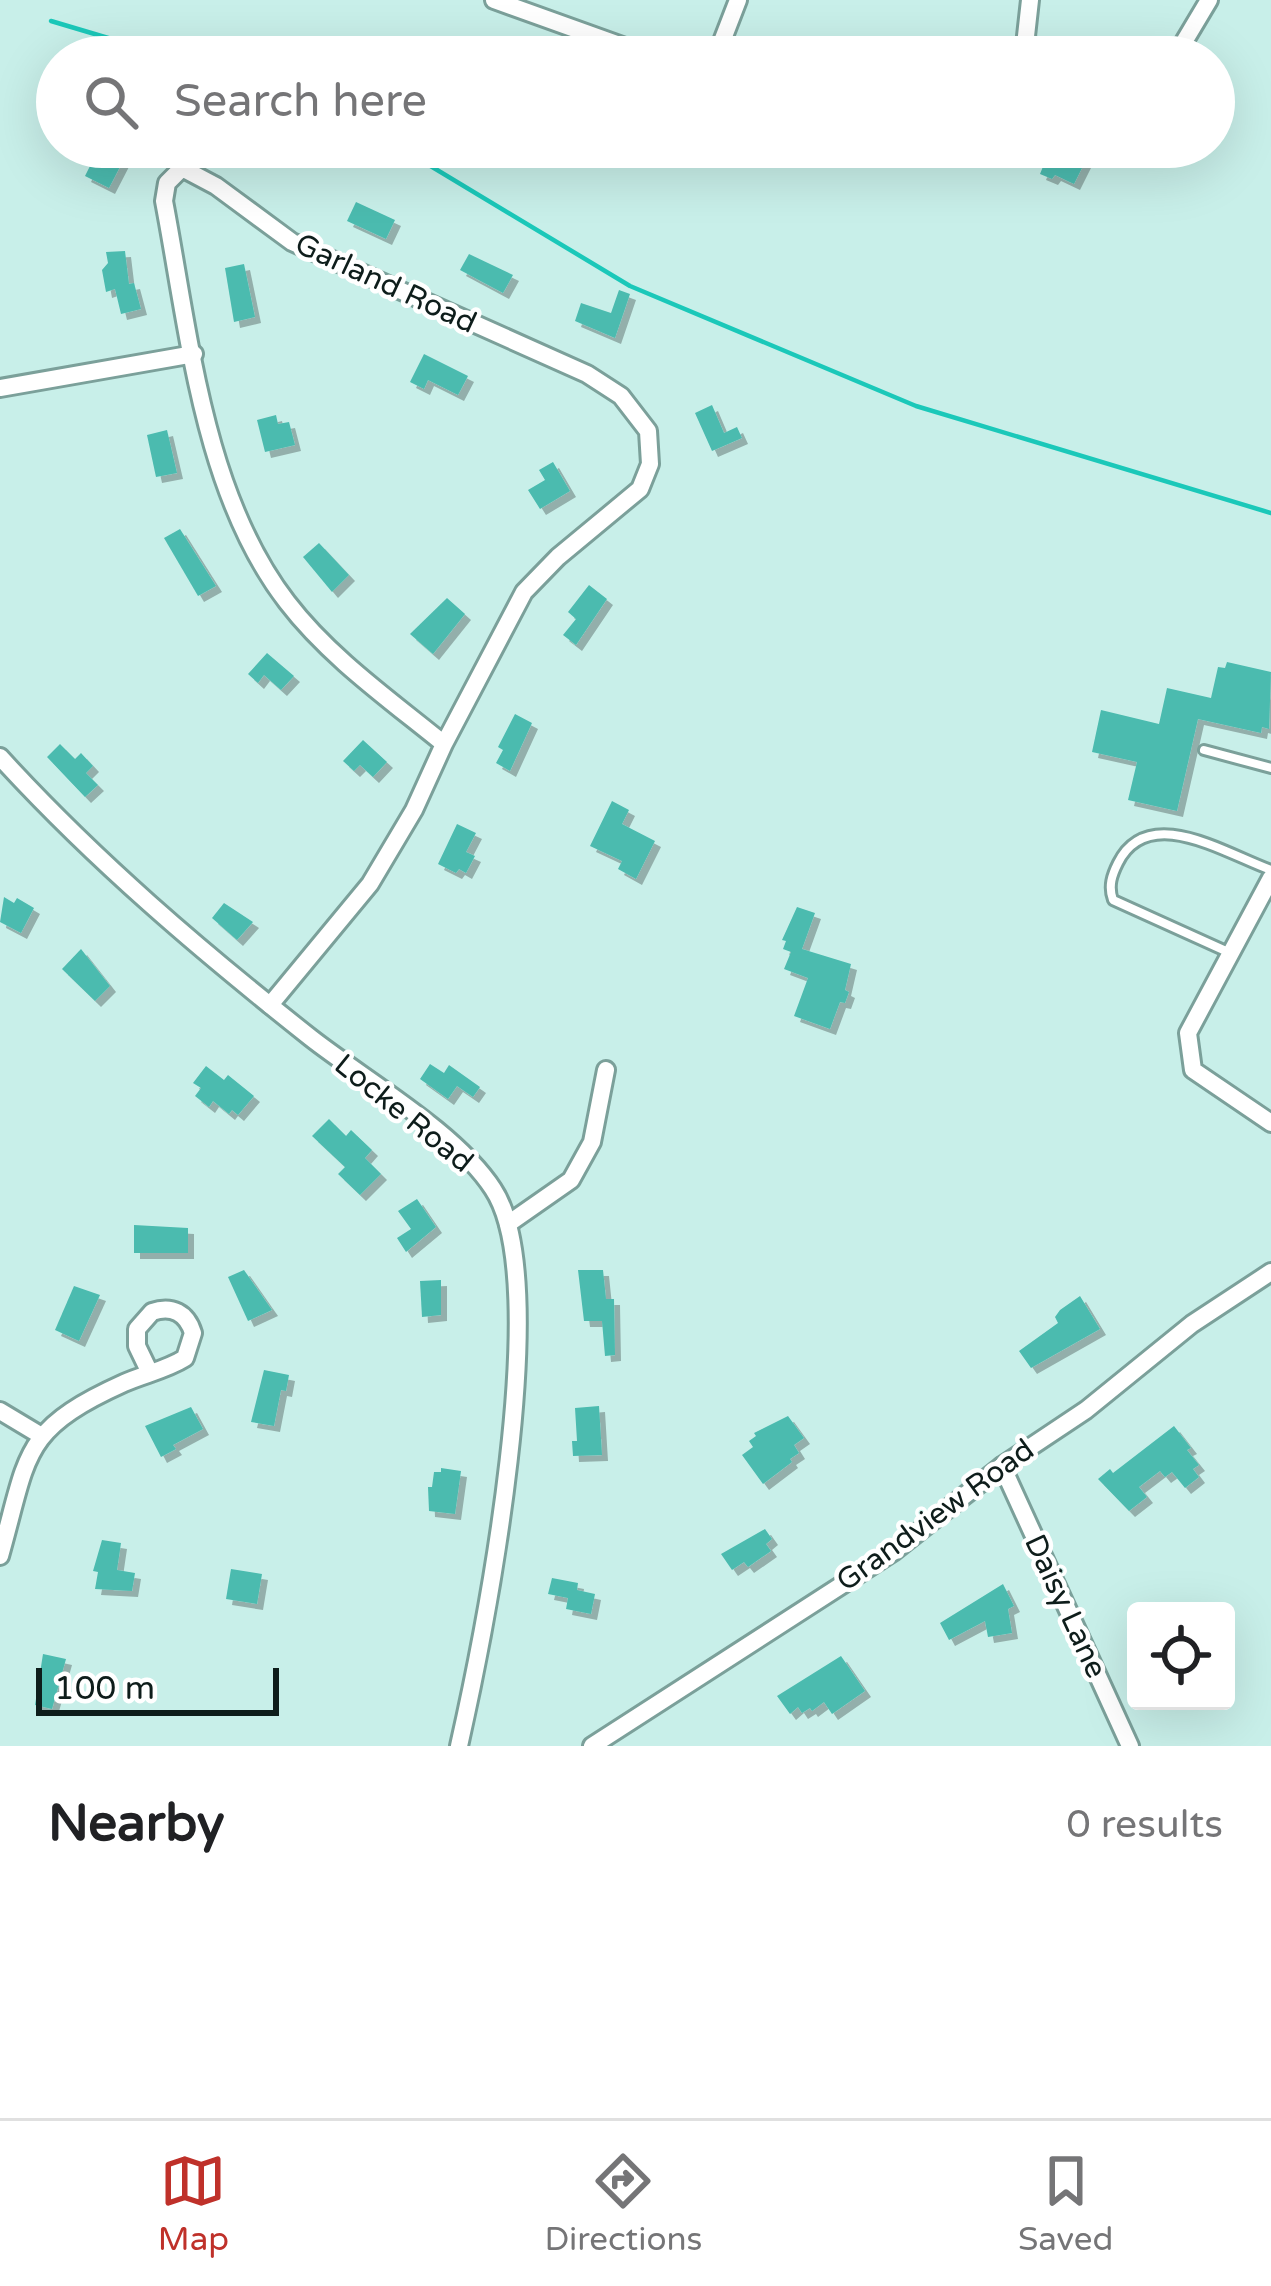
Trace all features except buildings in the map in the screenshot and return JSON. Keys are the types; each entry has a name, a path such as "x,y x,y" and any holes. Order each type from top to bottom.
{"street":[{"path":"494,0 594,36"},
{"path":"724,36 738,0"},
{"path":"1026,36 1030,0"},
{"path":"1188,36 1209,0"},
{"name":"Garland Road","path":"270,1005 370,884 414,810 524,592 640,489 650,464 648,430 621,396 586,374 292,242 216,186 182,168 167,183 164,201 210,438 236,512 284,599 310,629 444,744"},
{"path":"0,388 194,354"},
{"name":"Locke Road","path":"0,757 71,835 270,1005 448,1140 495,1190 508,1224 518,1315 495,1570 459,1746"},
{"path":"1271,874 1188,1033 1193,1070 1271,1123"},
{"path":"508,1224 571,1180 592,1142 606,1070"},
{"name":"Grandview Road","path":"592,1746 893,1552 1003,1466 1086,1410 1192,1324 1271,1272"},
{"path":"0,1556 27,1460 40,1435 76,1406 150,1373"},
{"path":"0,1411 40,1435"},
{"name":"Daisy Lane","path":"1003,1466 1130,1746"}],"lane":[{"path":"1204,750 1271,768"},
{"path":"1233,954 1112,900 1109,890 1126,845 1139,836 1169,832 1271,874"}],"waterway":[{"path":"51,21 101,36"},
{"path":"434,168 630,286 916,406 1271,513"}]}
